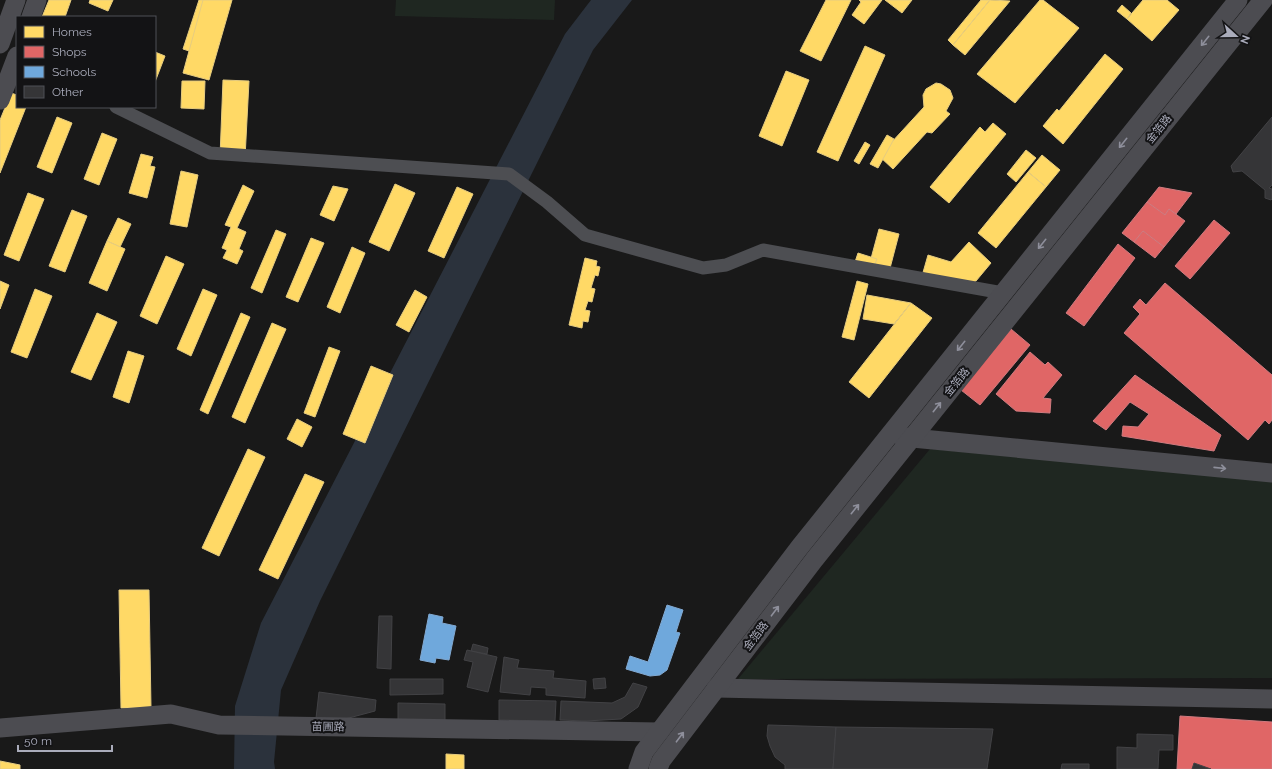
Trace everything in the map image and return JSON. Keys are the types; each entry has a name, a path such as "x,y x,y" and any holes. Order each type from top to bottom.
{"main road":[{"path":"0,44 16,0"},
{"path":"31,16 37,0"},
{"name":"金箔路","path":"638,769 644,752 799,548 1238,0"},
{"name":"金箔路","path":"658,769 661,761 814,560 1263,0"},
{"path":"0,100 13,56"},
{"path":"892,432 1272,460"},
{"path":"915,434 1272,473"},
{"path":"716,688 1272,699"},
{"name":"苗圃路","path":"0,728 172,714 219,725 659,732"}],"street":[{"path":"118,108 210,153 509,174 547,202 585,235 703,268 726,265 763,250 1003,293"}],"shaded area":[{"path":"396,0 555,0 554,20 395,16"},
{"path":"591,0 632,0 593,50 320,601 281,690 274,762 275,769 234,769 235,706 261,623 565,34"},
{"path":"930,449 1272,480 1272,678 738,679"}],"building: Homes":[{"path":"49,0 71,0 65,16 42,16"},
{"path":"90,0 113,0 108,11 89,3"},
{"path":"199,0 224,0 203,64 190,60 192,52 183,49"},
{"path":"203,0 232,0 209,80 183,73"},
{"path":"826,0 851,0 821,61 800,51"},
{"path":"859,0 882,0 864,24 852,15 861,2"},
{"path":"885,0 912,0 902,13"},
{"path":"981,0 990,0 953,45 948,40"},
{"path":"990,0 1010,1 965,55 953,45"},
{"path":"1040,0 1043,0 1079,28 1015,103 977,74"},
{"path":"1143,0 1167,0 1179,10 1152,41 1127,19"},
{"path":"1122,5 1131,13 1127,19 1117,11"},
{"path":"865,46 885,55 838,161 817,152"},
{"path":"156,52 165,56 156,79"},
{"path":"1105,54 1123,69 1063,144 1043,126 1057,109 1059,111"},
{"path":"786,71 809,80 782,146 759,136"},
{"path":"223,80 249,81 245,158 220,157"},
{"path":"182,81 205,81 204,109 181,108"},
{"path":"936,83 941,84 950,90 953,98 946,111 950,114 932,133 927,132 893,169 879,156 924,107 923,95 926,89"},
{"path":"11,93 16,95 16,108 26,108 0,173 0,120"},
{"path":"57,117 72,123 52,173 37,167"},
{"path":"993,123 1006,134 949,203 930,187 980,127 985,132"},
{"path":"102,133 117,139 99,185 84,179"},
{"path":"887,135 894,139 878,168 870,164"},
{"path":"865,142 870,145 859,164 854,161"},
{"path":"1026,150 1036,158 1016,182 1007,174"},
{"path":"141,154 153,157 150,166 155,167 147,198 129,193"},
{"path":"1042,155 1060,170 1046,187 1028,172"},
{"path":"181,171 198,175 187,227 170,224"},
{"path":"1028,172 1046,187 996,248 978,233"},
{"path":"395,184 415,193 389,251 369,242"},
{"path":"243,185 254,191 237,228 246,232 239,249 243,251 237,264 223,258 227,250 222,248 231,227 225,225"},
{"path":"333,186 348,189 334,221 320,215"},
{"path":"457,187 473,194 444,258 428,251"},
{"path":"28,193 44,199 19,261 4,255"},
{"path":"72,210 87,216 65,272 49,266"},
{"path":"118,218 131,224 120,247 107,241"},
{"path":"879,229 899,234 889,272 869,266"},
{"path":"276,230 286,234 262,293 251,288"},
{"path":"311,238 324,243 298,302 286,297"},
{"path":"107,241 125,249 107,291 89,283"},
{"path":"969,242 991,263 976,281 960,286 922,276 928,255 951,262"},
{"path":"352,247 365,253 340,313 327,307"},
{"path":"858,253 877,259 873,269 855,262"},
{"path":"166,256 184,264 157,324 140,316"},
{"path":"585,258 597,261 596,266 600,267 598,276 595,275 591,288 595,289 592,302 588,301 585,310 590,311 588,322 583,321 582,328 569,325"},
{"path":"0,281 9,285 0,309"},
{"path":"857,281 868,284 854,340 842,337"},
{"path":"35,289 52,296 27,358 11,352"},
{"path":"203,289 217,295 191,356 177,349"},
{"path":"415,290 427,297 409,332 396,325"},
{"path":"867,295 911,303 894,324 863,319"},
{"path":"911,303 932,318 869,398 849,382"},
{"path":"97,313 117,322 91,380 71,372"},
{"path":"241,313 250,317 208,414 200,410"},
{"path":"272,323 286,329 245,423 232,417"},
{"path":"329,347 340,351 315,417 304,413"},
{"path":"128,351 144,356 129,403 113,397"},
{"path":"371,366 393,375 365,443 343,434"},
{"path":"297,419 312,427 302,447 287,439"},
{"path":"248,449 265,457 219,556 202,548"},
{"path":"305,474 324,482 278,579 259,570"},
{"path":"119,590 149,590 151,708 121,708"},
{"path":"446,754 464,755 464,769 446,769"},
{"path":"0,761 20,765 20,769 0,769"}],"building: Shops":[{"path":"1159,187 1192,193 1176,214 1169,209 1165,215 1147,202"},
{"path":"1147,202 1165,215 1169,209 1185,221 1164,247 1143,231 1134,242 1122,233"},
{"path":"1214,220 1230,233 1190,279 1175,266"},
{"path":"1143,231 1164,247 1155,258 1134,242"},
{"path":"1118,244 1135,258 1084,326 1066,313"},
{"path":"1165,283 1272,375 1272,420 1269,424 1265,420 1248,440 1124,333 1140,314 1133,307 1140,299 1146,305"},
{"path":"1011,329 1030,345 980,405 961,390"},
{"path":"1030,352 1045,365 1048,362 1062,375 1043,398 1051,399 1050,413 1016,411 996,394"},
{"path":"1135,375 1221,435 1214,451 1122,436 1123,426 1138,427 1149,414 1130,402 1106,430 1093,421"},
{"path":"1180,716 1272,722 1272,769 1177,769"}],"building: Schools":[{"path":"667,605 683,610 676,632 680,633 667,670 660,675 650,676 626,669 630,656 648,662"},
{"path":"429,614 443,617 442,623 456,626 449,660 436,658 435,663 420,660"}],"building: Other":[{"path":"1272,117 1272,185 1269,188 1272,189 1271,200 1265,198 1265,190 1242,171 1233,172 1231,166"},
{"path":"379,616 392,616 391,669 377,668"},
{"path":"473,644 488,648 487,654 471,651"},
{"path":"467,650 497,657 488,692 467,687 473,662 464,660"},
{"path":"504,657 519,660 517,668 554,671 553,678 586,681 585,698 546,695 546,688 531,687 530,695 500,692"},
{"path":"605,678 606,688 594,689 593,679"},
{"path":"390,679 443,679 443,694 390,695"},
{"path":"633,683 647,687 638,707 621,719 586,721 560,720 561,701 612,703 625,697"},
{"path":"319,692 376,700 375,711 315,727"},
{"path":"499,700 556,701 555,721 499,720"},
{"path":"398,703 445,704 445,721 398,720"},
{"path":"768,725 836,727 833,769 785,769 785,765 775,757 770,746 767,736"},
{"path":"836,727 993,729 987,769 833,769"},
{"path":"1137,734 1173,735 1173,750 1159,750 1158,769 1117,769 1117,747 1137,748"},
{"path":"1194,763 1211,769 1192,769"},
{"path":"1062,764 1089,764 1089,769 1061,769"}]}
